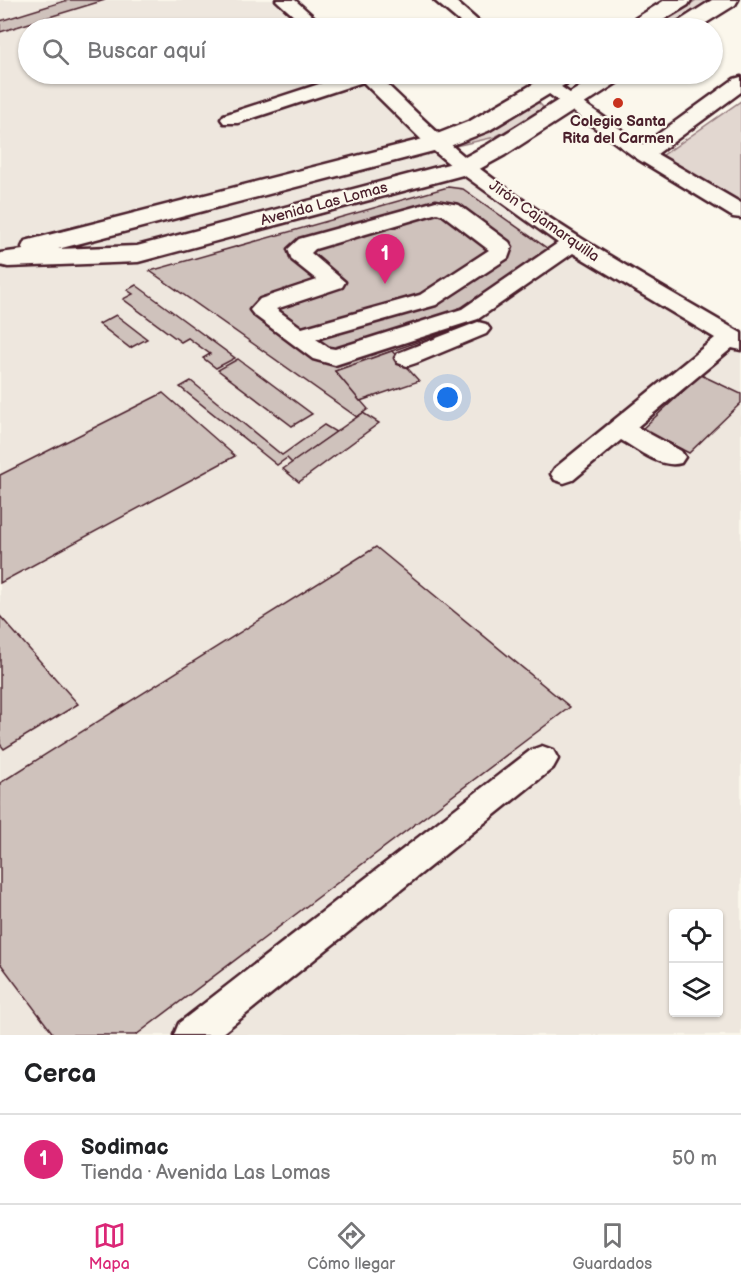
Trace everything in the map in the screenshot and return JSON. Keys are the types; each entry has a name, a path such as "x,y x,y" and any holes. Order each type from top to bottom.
{"main road":[{"path":"652,18 680,0"},
{"path":"700,18 728,0"},
{"name":"Avenida Las Lomas","path":"4,261 38,246 436,143 479,126 539,84"},
{"name":"Avenida Las Lomas","path":"4,261 52,256 105,259 138,254 465,167 496,150 599,84"},
{"path":"357,164 378,174 381,188"}],"street":[{"path":"285,0 306,18"},
{"path":"450,1 467,18"},
{"path":"642,154 741,83"},
{"path":"231,119 337,84"},
{"name":"Jirón Cajamarquilla","path":"377,84 436,143 465,167 579,247 735,340"},
{"path":"553,84 570,103 642,154 741,212"},
{"path":"297,337 428,300 500,252 501,247 444,207 303,246 298,252 300,255 334,282 268,304 262,310 297,337 321,354 335,357 475,311 579,247"},
{"path":"407,358 482,327 579,247"},
{"path":"564,474 619,428 735,340"},
{"path":"619,428 672,457"},
{"path":"192,1035 542,759"}],"shaded area":[{"path":"0,0 283,0 303,18 18,18 18,84 374,84 443,146 614,265 741,339 741,1035 0,1035"},
{"path":"696,0 712,0 684,18 668,18"},
{"path":"741,101 741,203 659,158"},
{"path":"538,102 545,109 495,137 451,147 488,131"}],"building":[{"path":"68,0 105,0 46,18 18,18 18,27 0,32 0,21"},
{"path":"448,187 463,189 551,251 461,312 474,322 335,371 368,409 357,417 150,271"},
{"path":"136,285 235,358 216,368 203,358 210,354 188,338 181,342 123,299 133,294 127,290"},
{"path":"116,315 147,339 130,348 99,324"},
{"path":"392,351 419,381 360,401 335,371"},
{"path":"238,359 312,414 292,426 218,370"},
{"path":"701,375 741,394 741,403 689,453 642,429"},
{"path":"191,381 282,455 324,425 336,432 292,463 287,458 277,465 180,387"},
{"path":"163,393 235,456 0,583 0,475"},
{"path":"363,413 379,423 299,482 283,469"},
{"path":"376,547 570,707 136,1035 54,1035 0,963 0,783"},
{"path":"0,616 78,704 4,749 0,744"}],"place":[{"name":"Colegio Santa Rita del Carmen","path":"618,103"},
{"name":"Sodimac","path":"385,284"}]}
